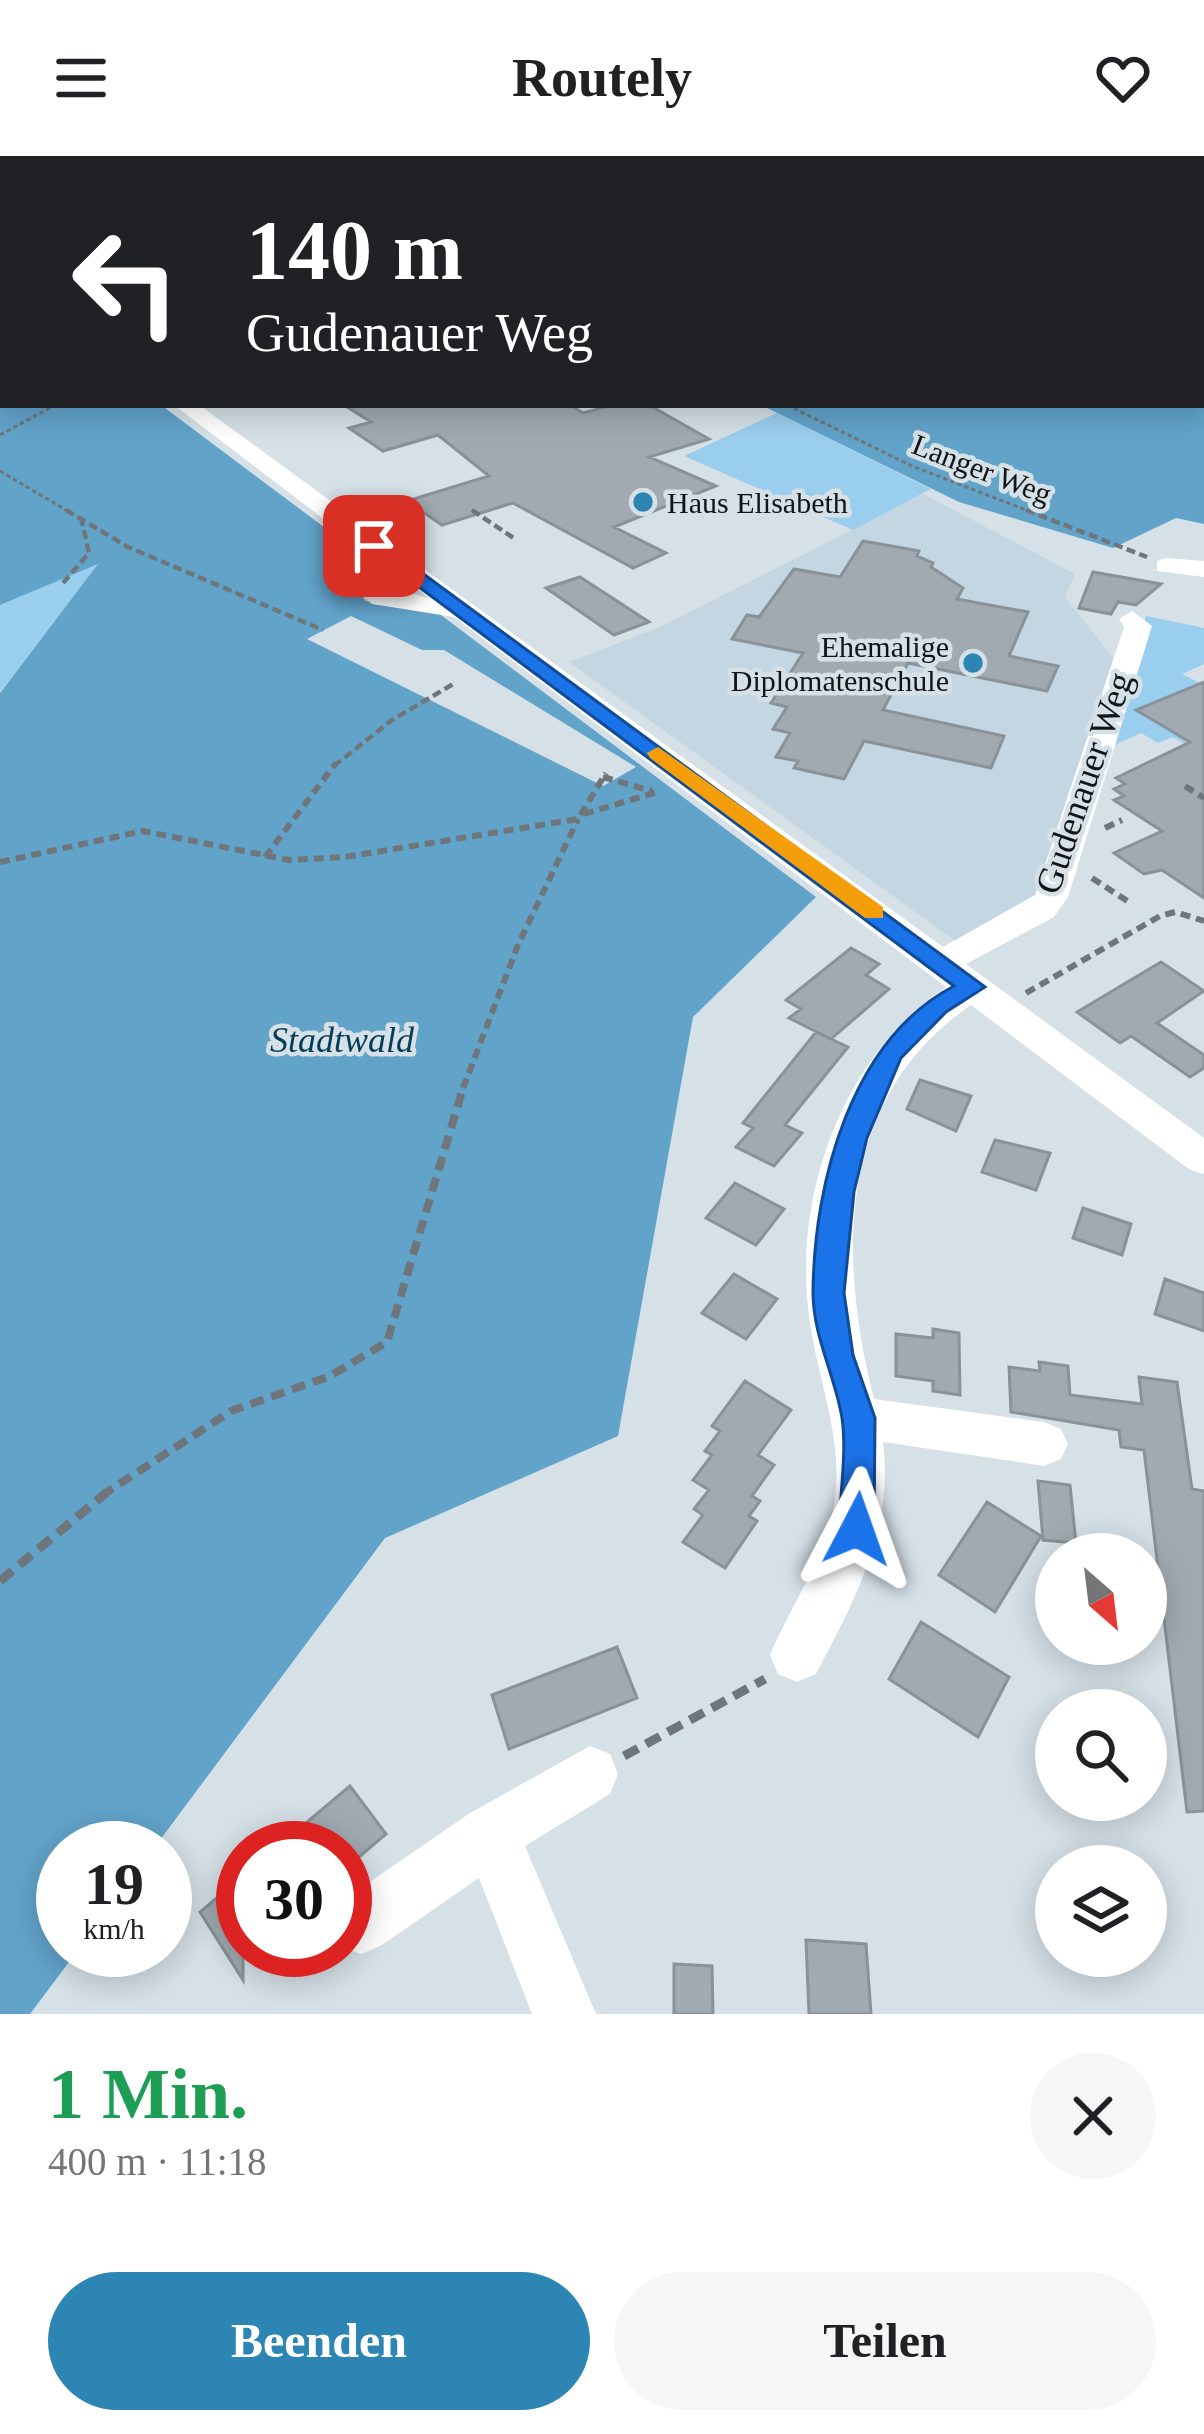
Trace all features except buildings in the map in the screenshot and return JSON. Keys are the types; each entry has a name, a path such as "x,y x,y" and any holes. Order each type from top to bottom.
{"street":[{"path":"188,408 1204,1159"},
{"path":"1166,566 1204,569"},
{"path":"405,569 381,573 366,586 381,598 467,615"},
{"name":"Gudenauer Weg","path":"859,1418 837,1355 829,1293 831,1243 853,1138 890,1054 937,1006 971,986 1042,909 1064,860 1138,626 1132,619"},
{"path":"797,1655 841,1575 857,1529 859,1418 1044,1444"},
{"path":"372,1916 491,1834 590,1774"},
{"path":"491,1834 564,2014"}],"path":[{"path":"0,435 50,408"},
{"name":"Langer Weg","path":"793,408 878,452 1166,566"},
{"path":"0,471 128,547 323,629"},
{"path":"472,510 515,539"},
{"path":"63,583 88,554 81,517"},
{"path":"265,857 338,762 392,720 455,683"},
{"path":"0,1581 94,1501 231,1412 330,1376 387,1342 422,1209 490,1004 579,817 605,775 670,796"},
{"path":"1186,786 1204,798"},
{"path":"0,862 143,831 265,857 345,857 579,817 654,792"},
{"path":"1064,860 1132,904"},
{"path":"971,986 1160,916 1175,912 1204,920"},
{"path":"590,1774 776,1673 797,1655"}],"shaded area":[{"path":"777,413 931,489 853,530 684,456"},
{"path":"923,494 1075,574 1065,597 1118,664 1045,893 961,945 569,662 658,628"},
{"path":"100,562 0,692 0,605"},
{"path":"1146,616 1204,628 1204,664 1182,674 1200,683 1137,710 1197,740 1186,745 1173,737 1158,743 1141,733 1108,748"}],"green space":[{"name":"Stadtwald","path":"0,408 165,408 376,566 354,581 365,601 437,612 816,897 693,1017 618,1436 385,1538 174,1821 36,1821 36,1977 58,1977 30,2014 0,2014 0,693 98,564 0,605","holes":["351,616 422,650 444,650 636,767 603,786 307,639"]},
{"path":"767,408 1204,408 1204,524 1176,518 1113,548 959,502"}],"slow traffic":[{"path":"658,753 874,912"}],"place":[{"name":"Haus Elisabeth","path":"643,502"},
{"name":"Ehemalige Diplomatenschule","path":"973,663"}],"route":[{"path":"374,546 973,987 937,1006 890,1054 853,1138 839,1192 829,1293 837,1355 859,1418 857,1529"}]}
